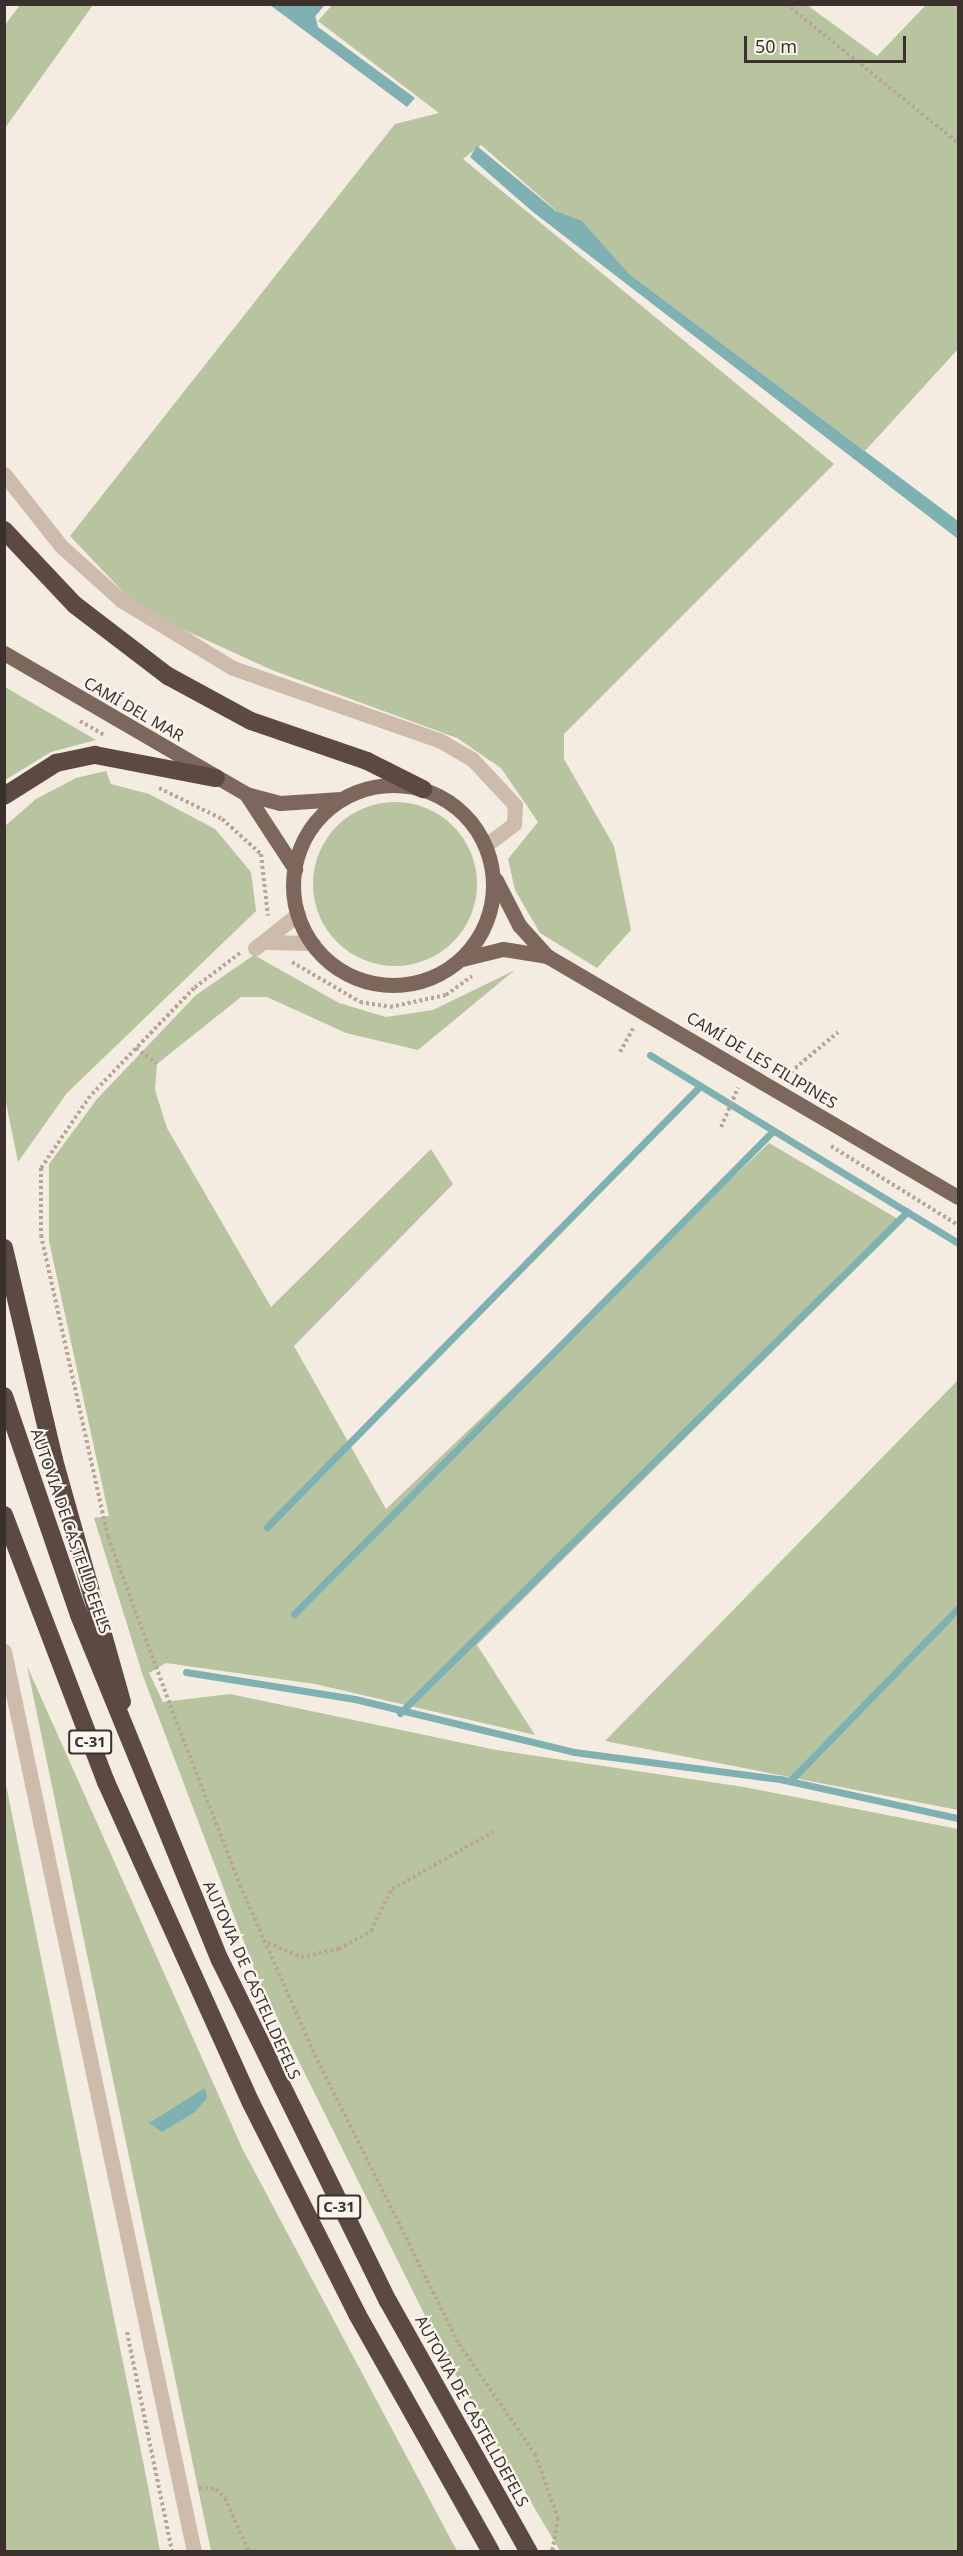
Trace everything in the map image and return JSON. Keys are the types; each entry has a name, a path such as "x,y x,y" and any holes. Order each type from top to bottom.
{"highway":[{"path":"4,530 75,605 168,676 251,721 367,761 423,789"},
{"path":"4,796 56,763 95,755 216,778"},
{"path":"4,1248 54,1460 141,1777"},
{"name":"AUTOVIA DE CASTELLDEFELS","path":"4,1396 141,1777 278,2086 394,2311 525,2544"},
{"name":"C-31","path":"4,1515 106,1782 251,2103 357,2314 489,2549"}],"main road":[{"name":"CAMÍ DEL MAR","path":"4,653 246,794 280,803 341,799"},
{"path":"381,786 423,789 455,806 486,845 494,876 519,925 547,956 503,949 461,960 423,981 388,986 352,976 312,943 298,914 295,869 314,822 341,799 381,786"},
{"name":"CAMÍ DEL MAR","path":"246,794 295,869"},
{"path":"461,960 486,925 494,876"},
{"name":"CAMÍ DE LES FILIPINES","path":"547,956 958,1197"}],"street":[{"path":"4,474 61,546 121,600 233,668 439,740 472,759 515,805 514,824 486,845"},
{"path":"260,945 298,914"},
{"path":"260,945 312,943"},
{"path":"4,1651 194,2552"}],"path":[{"path":"786,4 958,144"},
{"path":"150,784 222,819 261,854 268,918 260,930 260,945"},
{"path":"260,945 360,1002 418,1003 446,995 476,974"},
{"path":"260,945 194,988 90,1096 41,1168 41,1235 108,1537 240,1886 315,2055 459,2344 535,2454 558,2518 552,2552"},
{"path":"620,1052 644,1011"},
{"path":"778,1090 796,1063 838,1032"},
{"path":"136,1048 157,1064"},
{"path":"721,1127 723,1113 732,1098"},
{"path":"267,1943 301,1958 339,1949 371,1931 392,1889 493,1832"},
{"path":"181,2491 216,2489 249,2552"}],"green space":[{"path":"20,5 93,5 5,128 5,25"},
{"path":"332,5 807,5 877,56 926,5 958,5 958,349 865,451 628,273 481,145 463,159 834,464 564,734 564,759 614,846 631,930 597,968 540,933 515,890 508,859 538,822 501,768 457,738 272,670 180,628 128,597 70,536 395,124 439,113 318,21"},
{"path":"5,687 96,740 51,752 5,780"},
{"path":"106,771 111,784 149,794 215,829 251,872 256,911 67,1093 18,1162 4,1093 5,826 36,799 76,778"},
{"path":"395,802 426,808 453,826 471,853 477,884 471,915 453,942 426,960 395,966 364,960 337,942 319,915 313,884 319,853 337,826 364,808"},
{"path":"254,955 339,1003 386,1017 433,1010 515,970 418,1050 346,1033 267,997 241,997 157,1064 155,1090 167,1128 271,1307 431,1149 453,1184 294,1346 386,1509 769,1143 903,1222 477,1645 535,1735 315,1684 166,1663 149,1673 163,1702 230,1694 496,1750 744,1787 958,1829 958,2551 560,2551 448,2362 258,1979 143,1676 94,1518 109,1516 49,1241 49,1164 97,1099 196,995"},
{"path":"958,1380 958,1810 605,1741"},
{"path":"27,1666 243,2150 457,2551 211,2551"},
{"path":"4,1775 147,2481 160,2551 5,2551"}],"water":[{"path":"270,5 319,5 314,11 318,27 415,98 407,107"},
{"path":"477,146 556,211 582,221 628,273 958,521 958,539 533,212 470,157"},
{"path":"205,2088 207,2098 195,2112 162,2132 149,2123"}],"waterway":[{"path":"310,16 320,4"},
{"path":"650,1055 958,1243"},
{"path":"267,1527 699,1087"},
{"path":"294,1614 772,1132"},
{"path":"400,1713 907,1212"},
{"path":"790,1781 958,1608"},
{"path":"186,1672 355,1699 574,1752 780,1779 958,1818"}]}
